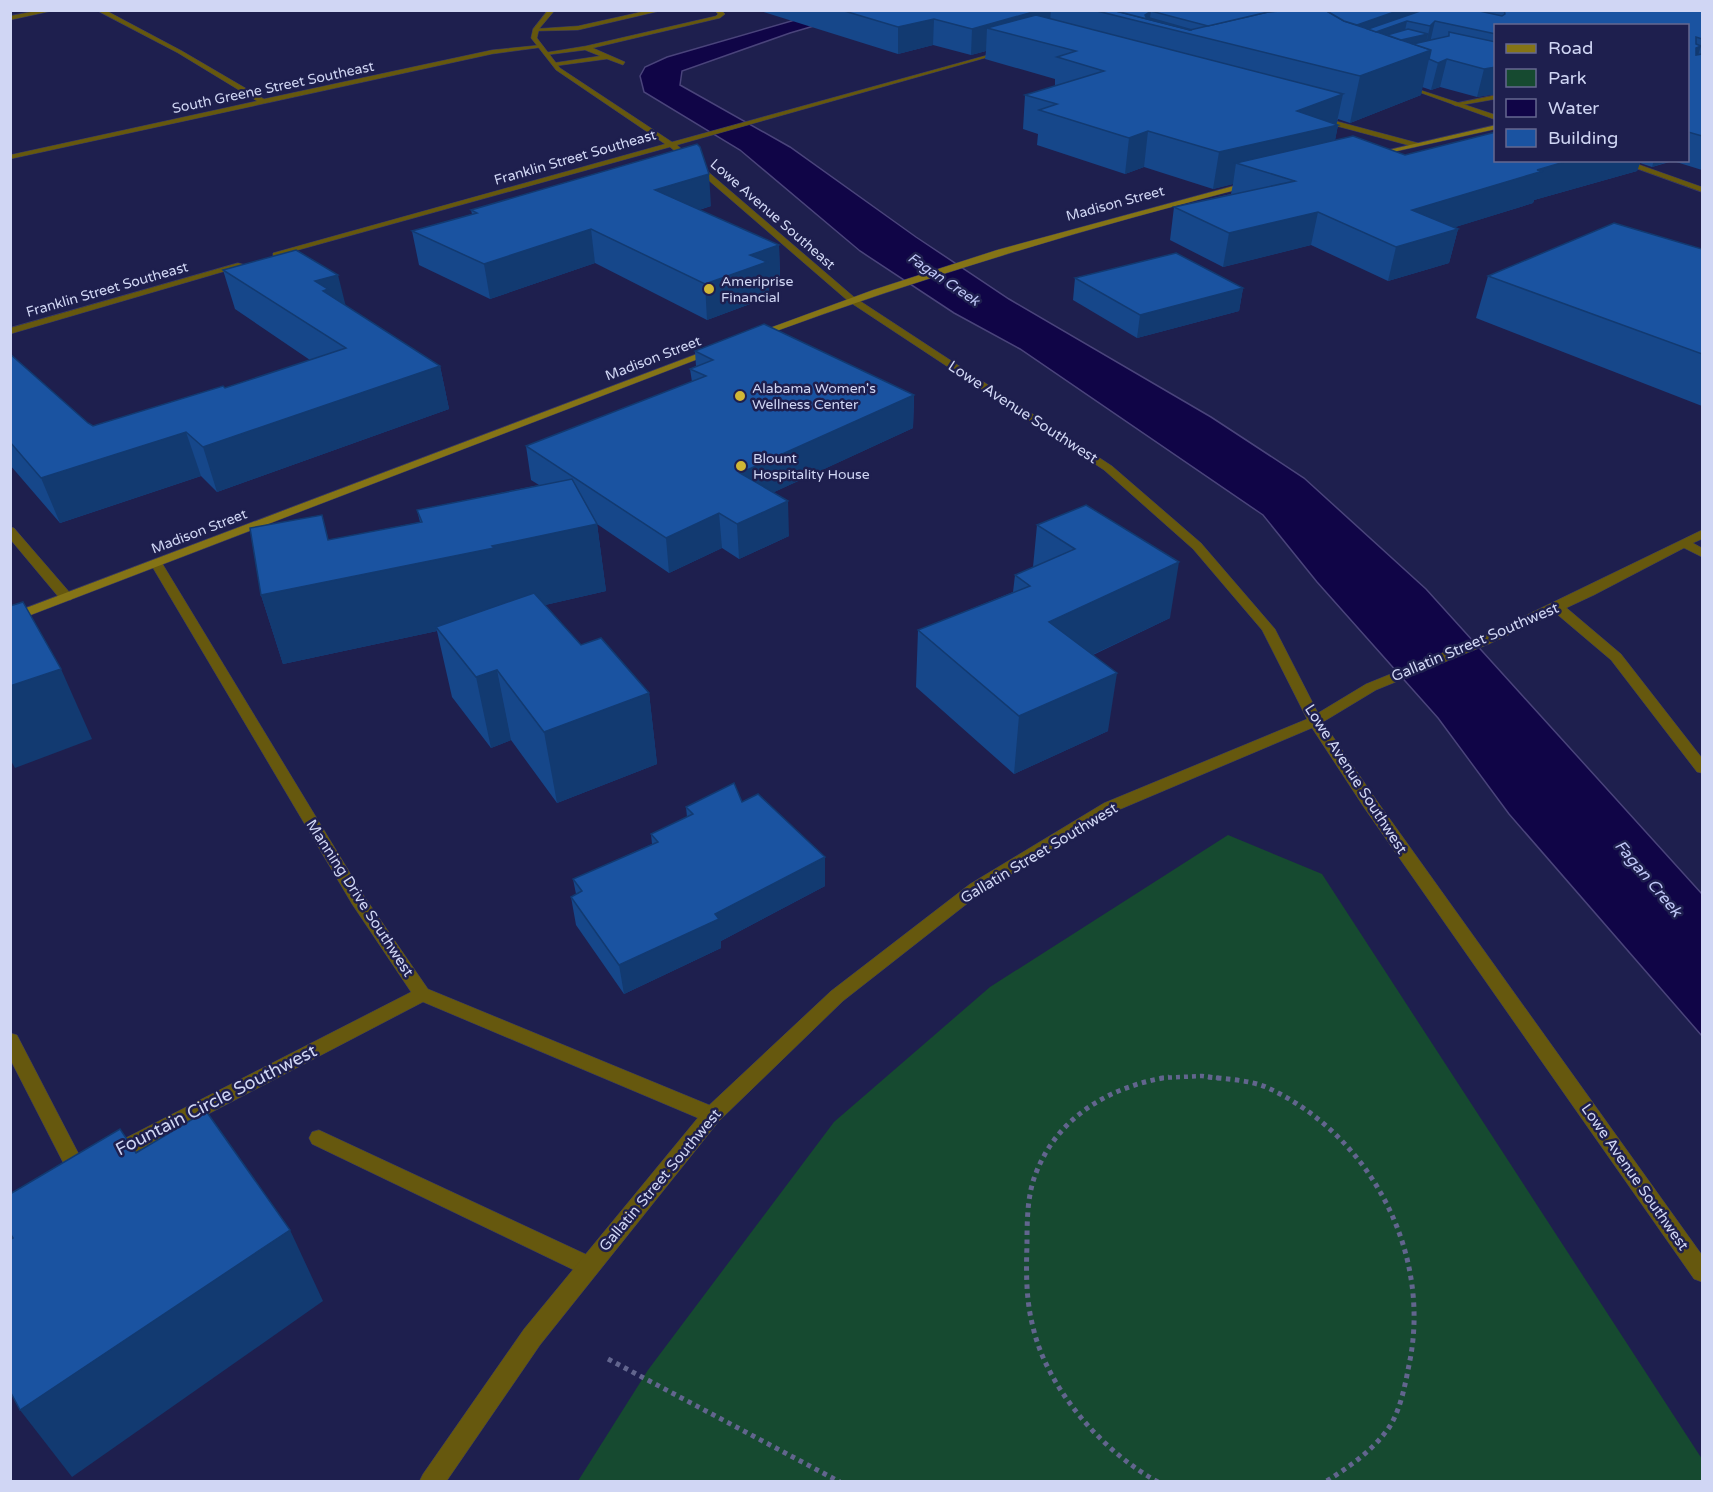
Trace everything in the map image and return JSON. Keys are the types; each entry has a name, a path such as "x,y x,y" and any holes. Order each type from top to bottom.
{"main road":[{"path":"1371,155 1494,127"},
{"name":"Madison Street","path":"745,339 851,299 973,258 1091,224 1263,181"},
{"name":"Madison Street","path":"10,619 723,348"}],"street":[{"path":"10,18 53,10"},
{"path":"99,10 180,52 262,101"},
{"path":"536,29 552,10"},
{"path":"536,29 578,28 661,10"},
{"name":"South Greene Street Southeast","path":"10,157 492,52 586,48 722,14 717,10"},
{"name":"Lowe Avenue Southeast","path":"536,29 534,38 555,64 671,144 851,299"},
{"path":"586,48 622,63"},
{"name":"Franklin Street Southeast","path":"261,259 1015,48"},
{"path":"555,64 607,57"},
{"path":"1399,83 1494,117"},
{"path":"1455,104 1494,97"},
{"path":"1311,116 1415,145"},
{"path":"1621,162 1702,190"},
{"name":"Franklin Street Southeast","path":"10,331 250,262"},
{"name":"Lowe Avenue Southwest","path":"851,299 1108,468 1197,546 1268,629 1315,721 1371,806 1702,1272"},
{"path":"10,531 66,597"},
{"name":"Gallatin Street Southwest","path":"431,1482 532,1337 712,1115 837,996 976,888 1110,807 1315,721 1371,687 1484,641 1702,534"},
{"path":"1683,543 1702,553"},
{"name":"Manning Drive Southwest","path":"156,563 358,900 422,994 712,1115"},
{"path":"1557,607 1616,657 1702,768"},
{"name":"Fountain Circle Southwest","path":"58,1182 422,994"},
{"path":"10,1040 78,1172"},
{"path":"319,1138 588,1266"}],"path":[{"path":"1158,1482 1122,1458 1090,1429 1057,1382 1034,1329 1026,1283 1028,1216 1035,1174 1055,1138 1083,1110 1119,1088 1157,1076 1210,1075 1263,1086 1307,1111 1346,1143 1379,1185 1397,1225 1412,1273 1417,1318 1408,1376 1390,1425 1356,1462 1325,1482"},
{"path":"608,1359 840,1482"}],"green space":[{"path":"1228,835 1322,874 1702,1459 1702,1481 578,1481 648,1370 834,1122 990,987"}],"water":[{"name":"Fagan Creek","path":"826,11 865,11 790,33 682,71 680,85 790,147 916,237 1009,299 1211,417 1304,478 1426,589 1702,894 1702,1036 1509,814 1438,718 1317,582 1263,515 1020,349 954,313 860,251 740,150 644,92 640,76 645,67 667,57"}],"building":[{"path":"841,10 1040,10 972,29 934,19 898,27"},
{"path":"1093,10 1112,10 1190,30 1268,12 1325,10 1344,21 1431,50 1360,76"},
{"path":"1112,10 1287,10 1268,12 1208,26 1151,11 1145,15 1192,30 1190,30"},
{"path":"1325,10 1400,10 1357,25 1344,21"},
{"path":"1423,10 1475,10 1502,16 1505,14 1504,10 1702,10 1702,39 1696,37 1696,44 1701,46 1696,48 1696,55 1702,54 1702,136 1689,132 1689,24 1494,24 1494,34 1435,21 1430,26 1407,21 1376,32 1368,29"},
{"path":"1036,15 1343,94 1297,111 1338,125 1219,152 1148,131 1129,138 1039,110 1057,104 1025,95 1104,71 1057,57 1076,51 987,28"},
{"path":"1408,29 1428,34 1401,40 1387,35"},
{"path":"1449,32 1494,42 1494,67 1484,69 1447,59 1438,63 1429,59 1431,50 1413,44 1449,36"},
{"path":"1494,133 1494,162 1564,162 1537,170 1543,171 1412,210 1458,229 1396,247 1318,212 1229,233 1174,207 1295,181 1236,163 1353,136 1405,155"},
{"path":"697,144 709,174 655,190 779,245 750,255 767,262 705,284 591,229 484,264 412,231 477,213 471,210"},
{"path":"1614,223 1702,249 1702,354 1488,276"},
{"path":"296,250 338,275 315,281 328,289 323,291 440,366 203,447 186,432 41,478 10,442 10,354 93,426 223,386 225,388 346,348 223,270"},
{"path":"1176,253 1243,288 1140,315 1075,278"},
{"path":"764,324 914,395 740,473 788,501 737,524 719,513 666,538 526,446 706,376 690,369 713,360 695,351"},
{"path":"572,479 597,524 492,546 494,548 261,595 250,528 322,515 328,540 422,522 417,510"},
{"path":"1086,505 1179,562 1049,622 1117,673 1019,716 918,630 1030,586 1015,575 1075,549 1037,525"},
{"path":"534,593 581,645 601,638 649,693 544,732 497,670 476,677 436,627"},
{"path":"23,602 61,669 10,686 10,606"},
{"path":"734,783 742,802 758,794 825,857 715,914 719,919 619,965 571,897 582,891 573,879 658,842 651,834 693,814 686,807"},
{"path":"206,1111 290,1230 20,1410 10,1391 10,1240 13,1238 10,1233 10,1194 120,1129 136,1153"}],"place":[{"name":"Ameriprise Financial","path":"709,289"},
{"name":"Alabama Women's Wellness Center","path":"740,396"},
{"name":"Blount Hospitality House","path":"741,466"}]}
